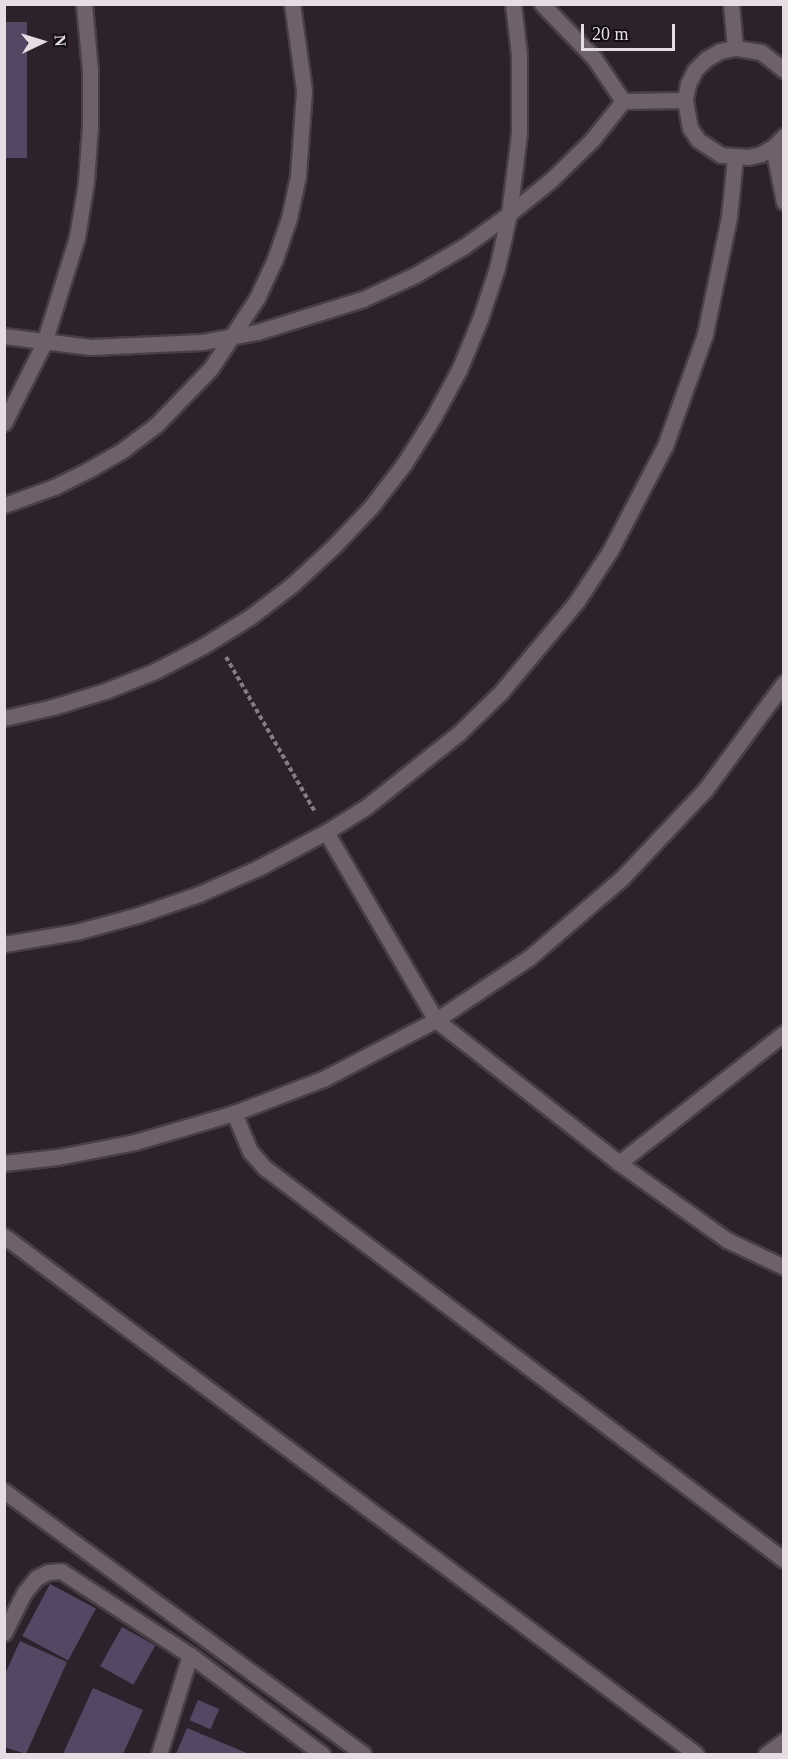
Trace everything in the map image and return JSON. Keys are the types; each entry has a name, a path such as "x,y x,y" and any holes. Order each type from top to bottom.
{"street":[{"path":"4,423 44,343 77,237 86,182 90,126 90,70 84,4"},
{"path":"4,505 54,487 124,449 185,398 235,336 257,298 275,259 289,218 298,176 304,90 300,47 292,4"},
{"path":"4,718 53,707 105,691 155,671 250,617 293,584 333,547 371,507 404,464 459,370 490,288 509,214 516,164 520,94 513,4"},
{"path":"542,4 594,57 623,101"},
{"path":"731,4 735,48"},
{"path":"783,70 761,52 735,48 720,51 706,59 695,70 688,84 685,100 686,114 698,140 722,155 748,158 773,147 783,136"},
{"path":"623,101 685,100"},
{"path":"4,336 44,343 90,347 201,342 310,318 363,299 414,275 463,247 509,214 552,179 592,140 623,101"},
{"path":"773,147 783,202"},
{"path":"4,944 76,932 138,915 199,894 248,873 326,832 413,771 493,700 540,648 610,551 665,446 705,334 729,217 735,158"},
{"path":"4,1163 57,1157 135,1142 234,1113 323,1079 436,1020 530,957 622,878 705,790 783,682"},
{"path":"326,832 436,1020 619,1163 727,1240 783,1267"},
{"path":"619,1163 783,1033"},
{"path":"234,1113 250,1151 265,1168 781,1555"},
{"path":"4,1236 696,1755"},
{"path":"4,1491 363,1755"},
{"path":"4,1633 24,1593 36,1578 48,1572 61,1571 190,1655 322,1755"},
{"path":"159,1755 190,1655"},
{"path":"766,1755 783,1741"}],"path":[{"path":"215,638 326,832"}],"building":[{"path":"4,22 27,22 27,158 4,158"},
{"path":"50,1584 96,1608 68,1661 22,1636"},
{"path":"122,1627 155,1645 133,1685 100,1666"},
{"path":"20,1641 67,1662 26,1754 4,1747 4,1676"},
{"path":"93,1688 143,1710 123,1754 63,1754"},
{"path":"198,1700 219,1709 211,1729 189,1720"},
{"path":"187,1728 249,1754 176,1754"}]}
